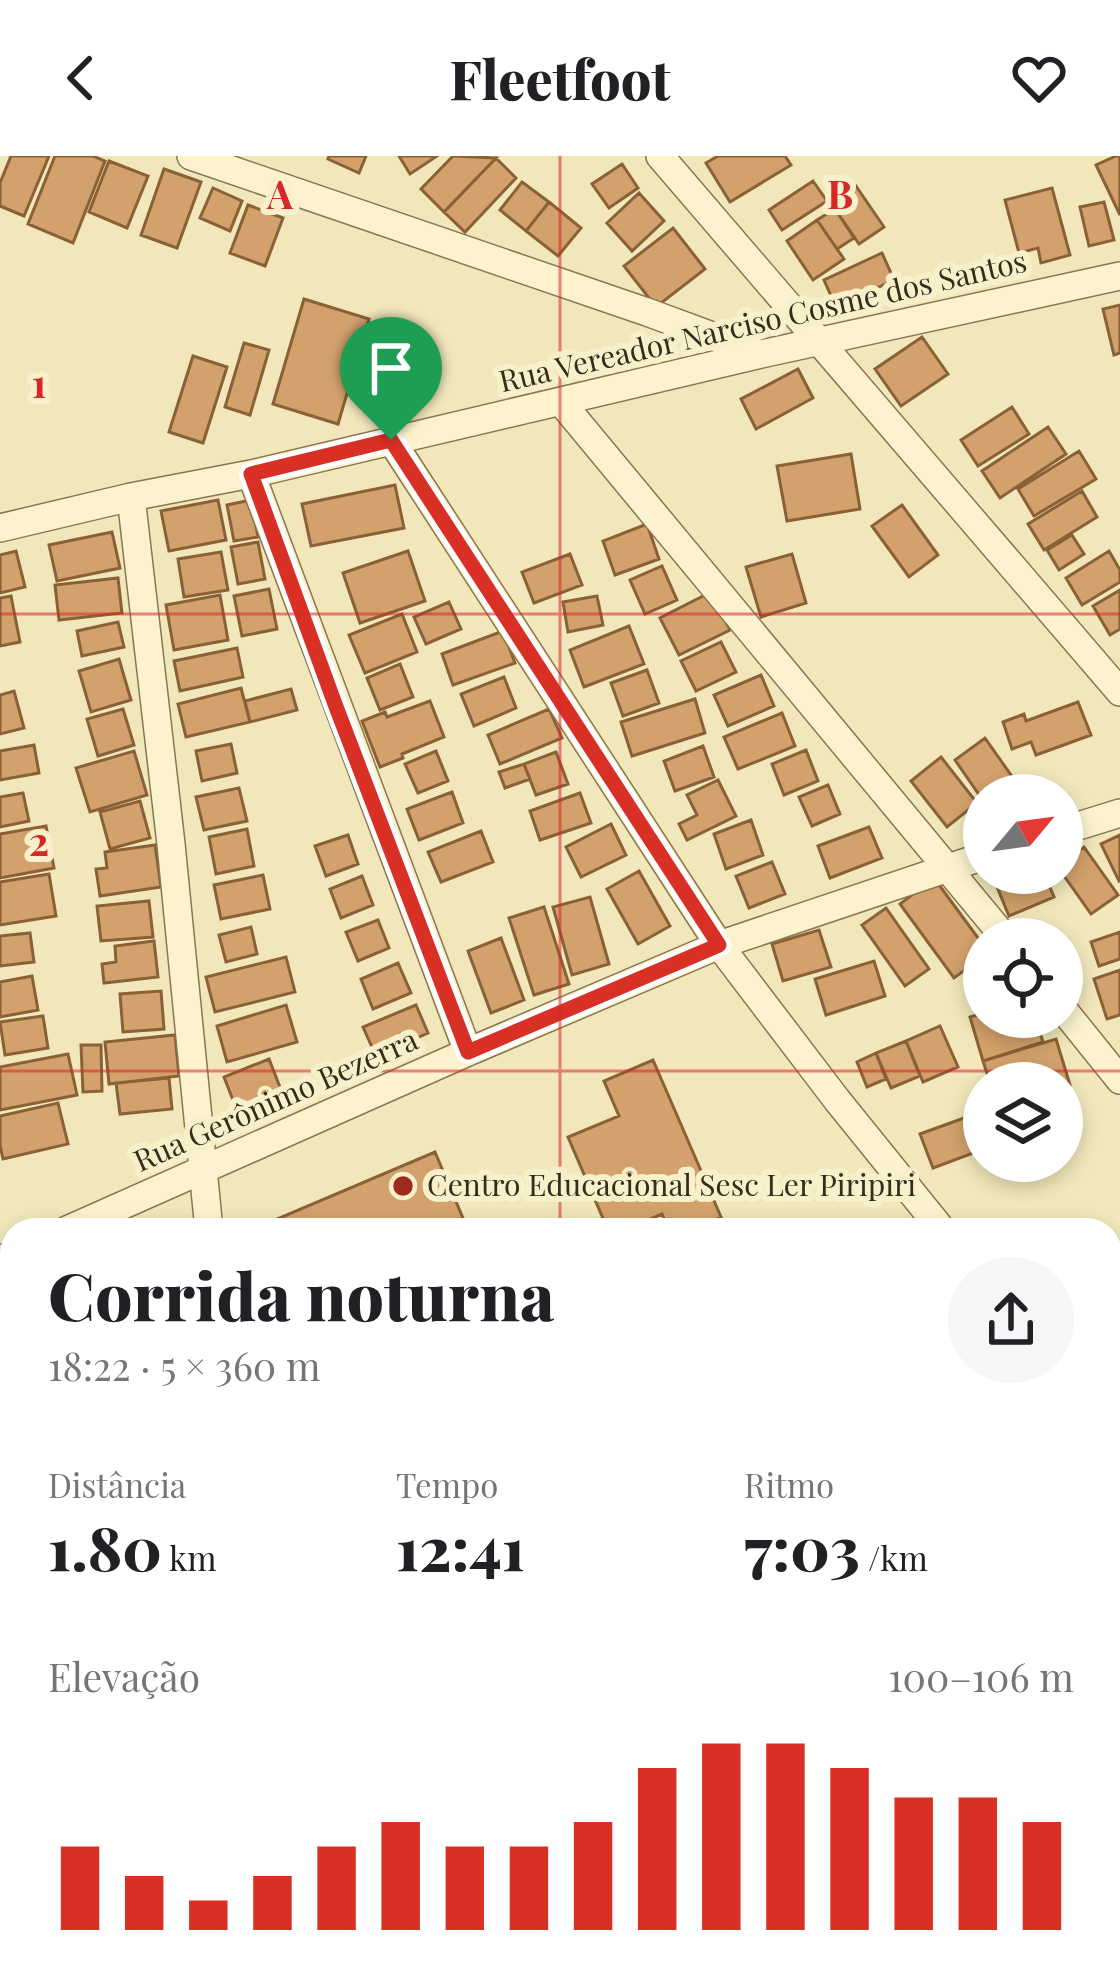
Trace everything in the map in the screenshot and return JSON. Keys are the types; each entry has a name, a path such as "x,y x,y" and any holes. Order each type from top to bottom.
{"street":[{"path":"191,156 761,354"},
{"path":"660,156 1120,692"},
{"name":"Rua Vereador Narciso Cosme dos Santos","path":"0,528 1120,275"},
{"path":"561,402 989,918"},
{"path":"391,440 719,945 932,1218"},
{"path":"251,474 468,1052"},
{"path":"131,497 208,1218"},
{"path":"1083,824 1120,813"},
{"name":"Rua Gerônimo Bezerra","path":"94,1218 719,945 963,863"},
{"path":"1083,1034 1120,1080"}],"building":[{"path":"11,156 49,156 24,216 0,206 0,183"},
{"path":"55,156 93,156 105,161 73,243 28,224"},
{"path":"329,156 366,156 359,173"},
{"path":"399,156 437,156 410,174"},
{"path":"453,156 496,158 444,212 421,189"},
{"path":"718,156 785,156 791,165 730,202 706,163"},
{"path":"1120,156 1120,215 1096,165"},
{"path":"496,158 516,178 465,232 444,212"},
{"path":"109,161 148,176 127,228 89,212"},
{"path":"622,164 638,188 609,208 592,184"},
{"path":"164,169 201,182 177,248 141,235"},
{"path":"813,181 827,201 782,230 769,210"},
{"path":"522,182 549,202 526,231 500,210"},
{"path":"856,186 884,227 859,244 831,203"},
{"path":"213,188 242,201 230,231 200,218"},
{"path":"1052,188 1070,255 1041,263 1038,248 1019,253 1005,200"},
{"path":"639,193 664,221 632,251 607,223"},
{"path":"549,202 581,228 558,256 526,231"},
{"path":"1104,202 1114,240 1089,246 1080,207"},
{"path":"248,205 283,218 265,266 230,253"},
{"path":"835,209 854,238 837,249 817,220"},
{"path":"817,220 844,259 813,280 787,241"},
{"path":"673,228 705,269 656,307 624,266"},
{"path":"882,253 894,280 836,307 824,280"},
{"path":"304,299 369,319 338,424 273,404"},
{"path":"1120,305 1120,353 1114,355 1103,309"},
{"path":"922,337 948,374 901,406 875,369"},
{"path":"244,343 269,350 250,415 225,407"},
{"path":"193,356 227,367 203,443 169,432"},
{"path":"798,369 813,398 756,429 741,399"},
{"path":"1012,407 1029,434 978,466 961,440"},
{"path":"1048,427 1066,454 1000,498 982,471"},
{"path":"1079,451 1096,479 1034,516 1018,489"},
{"path":"851,454 860,509 787,521 777,466"},
{"path":"395,485 404,528 311,546 302,504"},
{"path":"1082,491 1097,517 1044,550 1028,524"},
{"path":"218,500 226,540 169,551 161,511"},
{"path":"251,500 258,537 234,541 227,505"},
{"path":"902,505 938,555 909,577 872,526"},
{"path":"647,524 659,559 615,575 603,541"},
{"path":"112,532 120,568 57,581 49,545"},
{"path":"1072,535 1084,554 1059,570 1047,550"},
{"path":"258,542 265,579 238,584 231,547"},
{"path":"16,551 25,587 0,593 0,555"},
{"path":"408,551 425,601 360,623 343,573"},
{"path":"1109,551 1120,570 1120,582 1082,605 1066,578"},
{"path":"221,552 228,590 184,597 178,559"},
{"path":"570,554 582,585 534,603 522,572"},
{"path":"792,554 806,603 761,617 746,567"},
{"path":"662,566 677,600 645,614 630,580"},
{"path":"118,578 122,613 59,620 55,585"},
{"path":"269,589 277,629 242,636 234,596"},
{"path":"1120,590 1120,629 1110,635 1093,606"},
{"path":"711,592 730,630 679,655 660,618"},
{"path":"220,595 228,640 174,650 166,605"},
{"path":"11,596 20,642 0,646 0,598"},
{"path":"597,596 603,625 568,632 563,602"},
{"path":"449,602 461,629 426,644 414,617"},
{"path":"402,614 417,652 365,673 349,635"},
{"path":"118,622 124,647 82,656 77,631"},
{"path":"629,626 644,664 584,687 570,650"},
{"path":"503,631 515,663 453,685 442,654"},
{"path":"721,642 736,672 696,691 681,661"},
{"path":"237,648 243,677 180,691 174,661"},
{"path":"119,659 131,700 91,712 79,671"},
{"path":"400,664 413,697 380,710 367,678"},
{"path":"647,670 659,703 623,716 611,683"},
{"path":"761,675 774,706 728,726 714,695"},
{"path":"504,677 516,708 474,726 461,694"},
{"path":"241,688 250,722 186,737 178,704"},
{"path":"291,689 297,710 250,722 245,701"},
{"path":"14,691 24,728 0,734 0,695"},
{"path":"695,699 705,733 632,756 621,722"},
{"path":"430,701 444,737 380,767 362,721"},
{"path":"1078,702 1091,735 1036,755 1031,742 1012,749 1003,722 1024,714 1026,721"},
{"path":"123,709 134,745 98,756 87,719"},
{"path":"549,709 562,738 500,764 488,735"},
{"path":"782,713 795,746 738,769 724,737"},
{"path":"985,738 1010,774 965,774 955,760"},
{"path":"231,744 237,773 202,781 196,751"},
{"path":"34,745 39,773 0,780 0,751"},
{"path":"703,746 714,777 675,791 664,761"},
{"path":"806,750 818,781 784,795 772,764"},
{"path":"134,751 147,795 90,812 76,768"},
{"path":"436,751 448,781 418,793 405,764"},
{"path":"556,752 568,784 536,795 524,764"},
{"path":"941,757 963,785 963,814 947,827 911,781"},
{"path":"524,764 530,779 505,788 499,772"},
{"path":"718,780 736,816 687,840 679,824 697,815 687,795"},
{"path":"828,785 840,814 812,826 799,797"},
{"path":"239,788 247,821 204,830 196,797"},
{"path":"452,792 463,823 419,840 407,809"},
{"path":"23,793 29,821 0,827 0,797"},
{"path":"580,793 591,823 540,840 530,811"},
{"path":"140,801 150,838 110,849 100,812"},
{"path":"751,820 763,855 726,869 714,834"},
{"path":"611,824 626,855 581,877 566,847"},
{"path":"46,826 54,868 0,878 0,834"},
{"path":"869,827 882,858 830,878 818,846"},
{"path":"247,829 254,866 216,874 209,837"},
{"path":"481,831 493,862 441,882 428,852"},
{"path":"348,835 358,864 326,876 315,846"},
{"path":"1120,835 1120,880 1119,881 1101,844"},
{"path":"155,845 161,887 100,896 96,869 107,868 105,852"},
{"path":"1083,848 1118,895 1091,914 1077,894 1083,894"},
{"path":"772,862 785,894 749,908 736,876"},
{"path":"639,871 670,926 638,944 607,889"},
{"path":"49,874 56,916 0,925 0,882"},
{"path":"263,875 270,909 221,919 214,885"},
{"path":"362,876 373,905 341,918 330,889"},
{"path":"934,878 963,918 963,971 954,978 900,904"},
{"path":"1000,894 1053,894 1054,897 1009,916"},
{"path":"590,897 609,964 572,975 553,907"},
{"path":"149,901 153,937 101,941 97,906"},
{"path":"544,907 569,984 534,995 509,918"},
{"path":"886,908 929,969 905,986 862,925"},
{"path":"378,920 389,948 358,961 346,932"},
{"path":"251,927 257,954 226,962 219,935"},
{"path":"819,930 831,967 783,981 772,944"},
{"path":"1120,932 1120,959 1099,966 1091,942"},
{"path":"30,933 34,962 0,966 0,936"},
{"path":"501,938 524,1000 491,1013 468,951"},
{"path":"154,941 158,977 104,983 102,964 116,962 115,946"},
{"path":"286,957 295,992 215,1012 206,977"},
{"path":"874,961 885,996 826,1015 815,979"},
{"path":"398,963 411,993 373,1009 361,979"},
{"path":"1120,970 1120,1015 1107,1019 1094,979"},
{"path":"32,976 38,1010 0,1017 0,982"},
{"path":"161,991 164,1029 123,1032 120,994"},
{"path":"286,1005 297,1042 227,1062 217,1026"},
{"path":"416,1005 428,1033 376,1056 363,1027"},
{"path":"43,1016 48,1048 5,1055 0,1022"},
{"path":"940,1026 958,1067 923,1082 906,1041"},
{"path":"175,1035 179,1076 109,1084 105,1042"},
{"path":"976,1038 1042,1038 1043,1042 983,1061"},
{"path":"1056,1039 1063,1062 983,1062"},
{"path":"906,1041 920,1076 891,1088 876,1053"},
{"path":"81,1045 101,1045 102,1091 83,1092"},
{"path":"876,1053 886,1079 867,1087 857,1062"},
{"path":"68,1054 77,1095 0,1110 0,1067"},
{"path":"269,1059 285,1100 240,1118 224,1077"},
{"path":"653,1060 721,1217 603,1218 568,1137 619,1116 604,1081"},
{"path":"169,1078 172,1109 120,1114 116,1083"},
{"path":"58,1103 68,1144 3,1159 0,1116"},
{"path":"963,1118 963,1157 933,1168 920,1134"},
{"name":"Centro Educacional Sesc Ler Piripiri","path":"435,1152 463,1218 279,1218"}],"place":[{"name":"Centro Educacional Sesc Ler Piripiri","path":"403,1186"}],"route":[{"path":"391,440 719,945 468,1052 251,474 391,440"}]}
